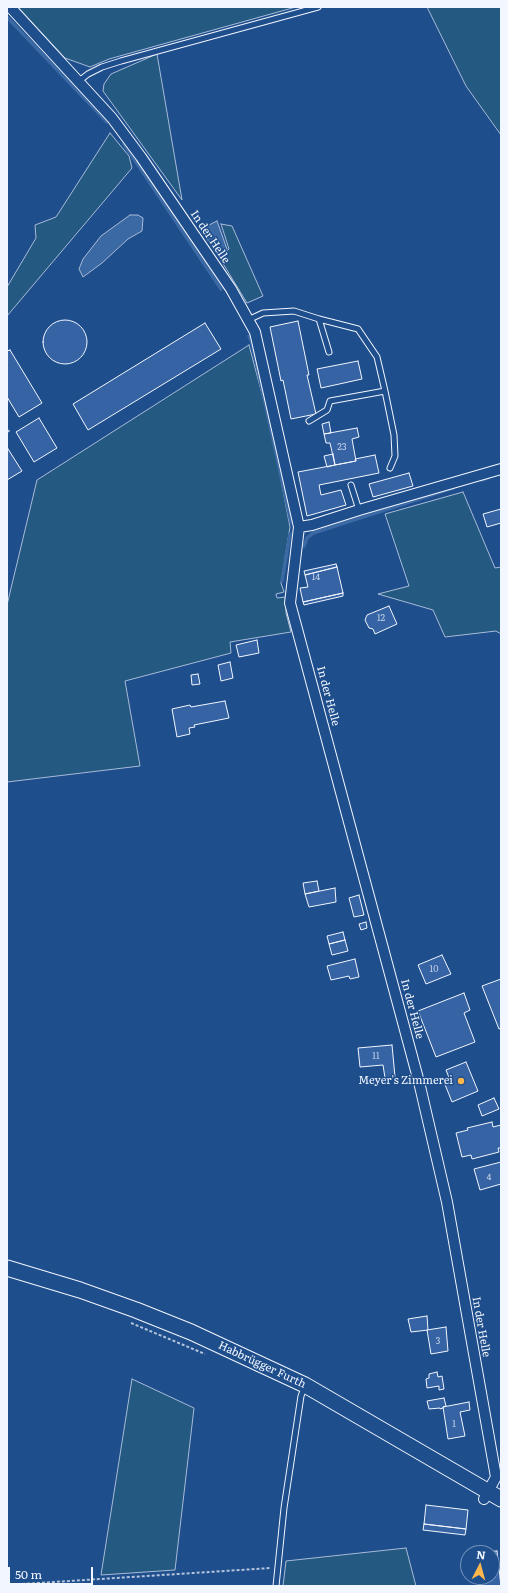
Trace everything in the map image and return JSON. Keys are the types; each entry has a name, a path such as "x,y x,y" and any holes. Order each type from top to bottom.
{"street":[{"name":"In der Helle","path":"10,7 112,118 141,157 231,289 255,332 299,527 290,603 419,1082 446,1202 496,1477 491,1497"},
{"path":"299,527 312,525 501,469"},
{"name":"Habbrügger Furth","path":"7,1268 80,1290 136,1310 191,1332 305,1385 491,1497"}],"lane":[{"path":"79,81 98,69 121,61 318,7"},
{"path":"248,320 263,313 294,311 358,329 377,357 385,391 394,435 395,456 390,468"},
{"path":"319,319 328,352"},
{"path":"309,421 327,410 330,401 385,391"},
{"path":"351,484 359,510"},
{"path":"276,1586 284,1508 301,1396 305,1385"}],"path":[{"path":"130,1323 210,1356"},
{"path":"7,1585 278,1567"}],"shaded area":[{"path":"18,7 296,7 109,59 90,67 65,58"},
{"path":"427,7 501,7 501,135 466,86"},
{"path":"157,54 182,200 103,91 104,84 111,74"},
{"path":"110,133 129,156 132,168 7,316 7,287 36,238 35,225 56,217"},
{"path":"130,215 138,215 143,218 142,231 128,239 102,263 83,277 79,269 83,259 101,236"},
{"path":"217,221 227,249 216,253 201,229"},
{"path":"221,224 232,226 263,296 247,303 219,257 229,249"},
{"path":"249,345 271,428 290,527 281,583 284,592 276,594 277,598 286,597 286,613 291,632 230,642 231,653 125,681 140,766 7,782 7,605 37,480"},
{"path":"463,492 495,568 501,567 501,634 496,631 445,637 433,610 378,594 409,586 385,514"},
{"path":"132,1379 194,1408 175,1570 101,1575"},
{"path":"406,1548 416,1586 283,1586 286,1561"}],"building":[{"path":"65,320 77,324 83,330 87,342 83,354 77,360 65,364 53,360 47,354 43,342 47,330 53,324"},
{"path":"298,321 309,375 307,375 316,414 291,419 283,380 281,381 270,327"},
{"path":"205,323 221,349 88,430 73,404"},
{"path":"10,350 42,403 19,417 7,397 7,351"},
{"path":"358,361 362,379 321,388 317,369"},
{"path":"39,418 57,448 34,462 16,432"},
{"path":"329,422 331,433 324,434 322,424"},
{"path":"357,428 359,437 352,439 356,461 335,465 330,443 326,443 324,434"},
{"path":"8,449 22,471 7,480 7,450"},
{"path":"333,454 335,465 327,467 324,456"},
{"path":"375,455 379,473 319,485 321,495 341,490 346,505 307,516 298,472 356,461 355,459"},
{"path":"409,473 413,486 373,497 369,484"},
{"path":"501,509 501,523 487,527 483,514"},
{"path":"336,564 337,567 305,575 304,571"},
{"path":"337,567 343,593 303,602 300,588 308,587 305,575"},
{"path":"343,593 343,596 304,605 303,602"},
{"path":"389,606 397,624 375,634 373,629 369,628 365,620 367,615"},
{"path":"257,640 259,653 239,657 236,645"},
{"path":"230,662 233,678 221,681 218,665"},
{"path":"198,674 200,684 192,685 191,675"},
{"path":"225,701 229,718 194,725 195,727 189,728 190,734 177,737 172,709 190,705 191,707"},
{"path":"317,881 319,891 305,894 303,883"},
{"path":"335,888 336,902 309,907 305,894"},
{"path":"359,895 364,915 354,917 349,898"},
{"path":"366,922 367,928 361,930 359,924"},
{"path":"343,932 345,940 329,944 327,936"},
{"path":"345,940 348,951 332,955 329,944"},
{"path":"442,955 451,974 426,984 418,965"},
{"path":"355,959 359,977 350,979 349,976 331,980 327,966"},
{"path":"501,979 501,1028 499,1029 482,986"},
{"path":"464,993 470,1010 464,1013 475,1042 436,1057 418,1011"},
{"path":"392,1045 395,1077 385,1078 383,1065 360,1067 358,1048"},
{"name":"Meyer's Zimmerei","path":"466,1062 478,1091 452,1102 444,1082 450,1080 446,1070"},
{"path":"494,1098 499,1109 482,1116 478,1105"},
{"path":"492,1122 493,1127 501,1125 501,1148 498,1148 499,1152 472,1159 471,1155 462,1157 456,1133 468,1130 467,1128"},
{"path":"501,1162 501,1184 480,1190 474,1169"},
{"path":"427,1316 428,1330 411,1332 408,1319"},
{"path":"446,1327 448,1351 431,1354 427,1330"},
{"path":"437,1372 438,1377 442,1376 444,1389 439,1390 439,1386 427,1388 426,1379 429,1378 429,1374"},
{"path":"444,1398 446,1406 440,1409 429,1409 427,1401"},
{"path":"469,1402 470,1410 460,1412 465,1436 448,1439 443,1407"},
{"path":"426,1505 468,1510 466,1529 424,1524"},
{"path":"424,1524 466,1529 465,1535 423,1530"},
{"path":"500,1577 501,1586 482,1586 500,1585"}],"waterway":[{"path":"7,17 107,122"},
{"path":"124,144 221,289"},
{"path":"249,336 252,343 291,522"},
{"path":"482,480 490,477"},
{"path":"304,546 307,538 313,533 453,488"},
{"path":"282,581 290,534"}],"place":[{"name":"Meyer's Zimmerei","path":"461,1081"}]}
